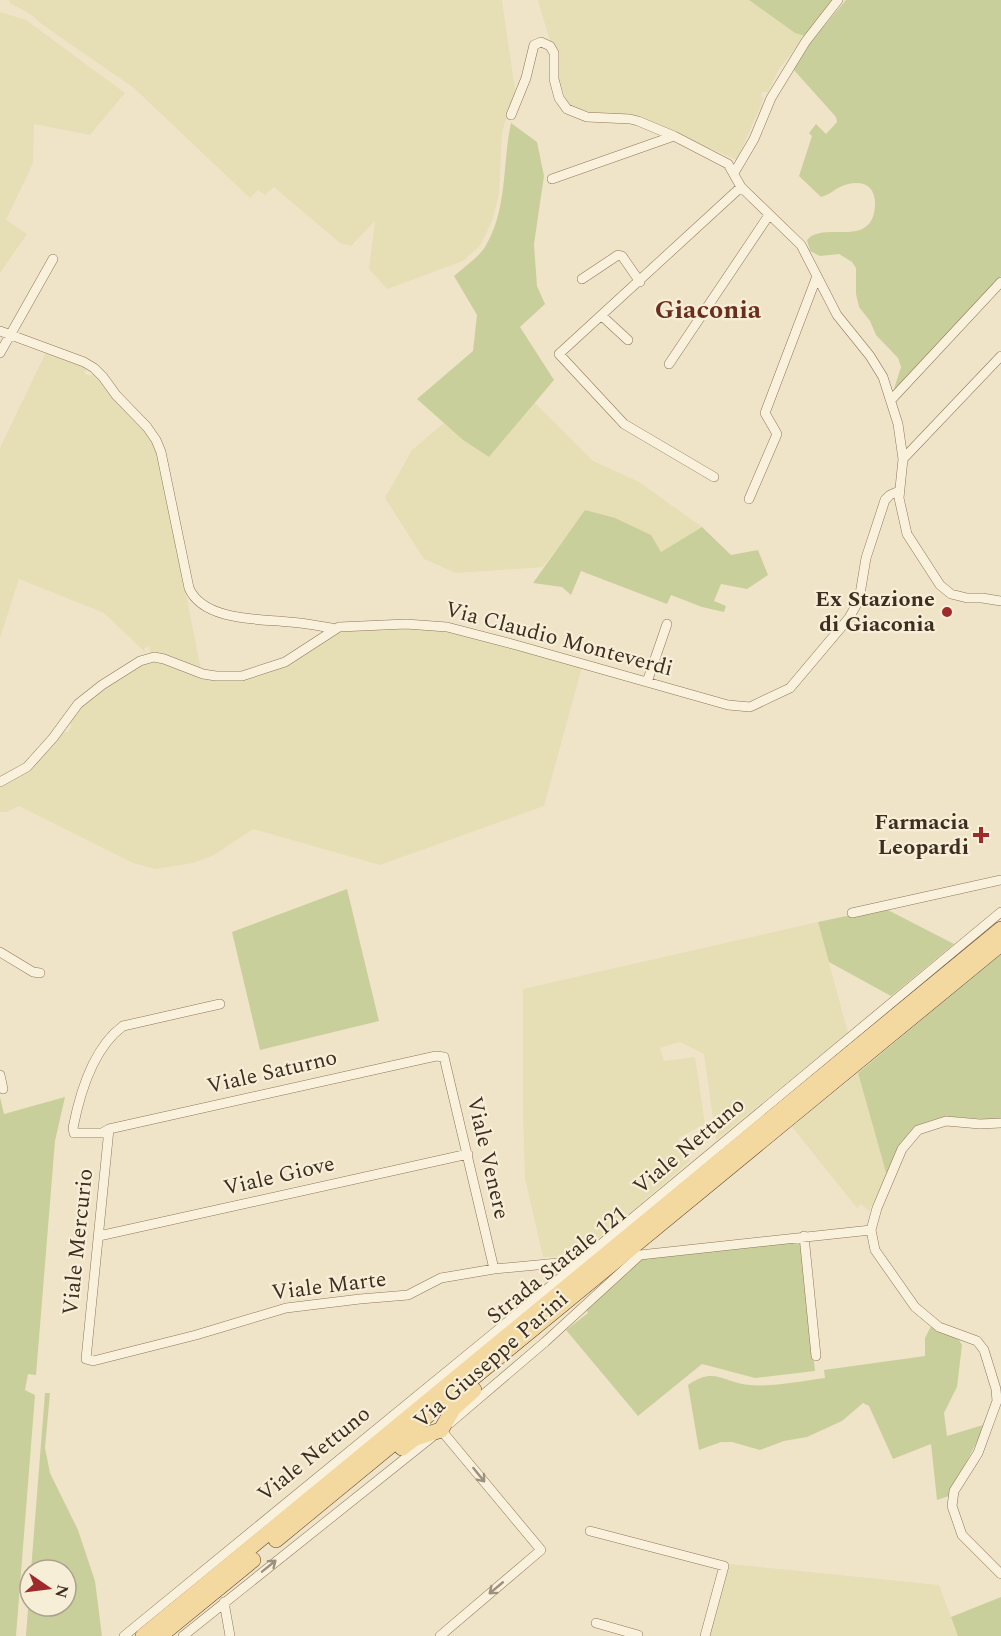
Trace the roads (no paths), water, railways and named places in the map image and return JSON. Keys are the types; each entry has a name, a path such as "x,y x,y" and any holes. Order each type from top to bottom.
{"main road":[{"name":"Strada Statale 121","path":"143,1636 1001,929"},
{"name":"Strada Statale 121","path":"160,1636 1001,944"},
{"path":"346,1483 370,1472 415,1438 441,1430 453,1409 533,1339 549,1316"}],"street":[{"path":"734,173 754,139 771,98 806,41 838,0"},
{"path":"511,115 526,78 534,45 545,42 554,53 554,79 559,98 567,109 587,117 630,119 674,136 728,164 741,187 801,245 837,315 870,356 883,377 898,424 903,459 899,491 902,518 907,534 940,585 954,596 1001,601"},
{"path":"552,179 674,136"},
{"path":"714,477 624,424 559,354 741,187"},
{"path":"669,364 769,215"},
{"path":"582,279 618,255 622,256 640,282"},
{"path":"0,353 53,259"},
{"path":"749,499 777,434 765,413 817,276"},
{"path":"891,400 1001,282"},
{"path":"602,316 628,340"},
{"path":"0,331 84,362 94,368 147,427 161,452 189,588 192,596 198,602 235,617 336,629"},
{"path":"903,459 1001,356"},
{"name":"Via Claudio Monteverdi","path":"0,782 27,768 78,705 102,685 140,661 154,657 203,674 242,676 285,662 339,627 406,624 447,627 728,705 750,706 798,682 855,608 866,558 885,500 899,491"},
{"path":"647,682 667,624"},
{"path":"852,913 1001,880"},
{"name":"Viale Nettuno","path":"124,1636 578,1264 1001,912"},
{"path":"0,952 33,972 40,973"},
{"name":"Viale Saturno","path":"220,1004 123,1026 113,1033 101,1050 85,1083 73,1128 74,1133 102,1133 109,1129 436,1056 444,1057"},
{"name":"Viale Venere","path":"444,1057 494,1269"},
{"path":"0,1075 3,1089"},
{"path":"1001,1123 946,1121 918,1130 902,1149 877,1208 871,1230 876,1250 915,1307 939,1327 977,1341 984,1350 996,1389 997,1401 978,1453 954,1491 952,1506 962,1535 1001,1574"},
{"name":"Viale Mercurio","path":"86,1359 109,1129"},
{"name":"Viale Giove","path":"99,1236 468,1154"},
{"name":"Via Giuseppe Parini","path":"183,1636 441,1430 545,1342 640,1255 871,1230"},
{"path":"804,1236 816,1356"},
{"name":"Viale Marte","path":"86,1359 93,1361 286,1308 408,1295 441,1278 494,1269 558,1263 578,1264"},
{"path":"440,1636 541,1550 441,1430"},
{"path":"590,1531 724,1566 705,1636"},
{"path":"224,1602 230,1636"},
{"path":"596,1623 638,1636"}],"place":[{"name":"Ex Stazione di Giaconia","path":"947,612"},
{"name":"Farmacia Leopardi","path":"981,835"}],"district":[{"name":"Giaconia","path":"708,310"}]}
